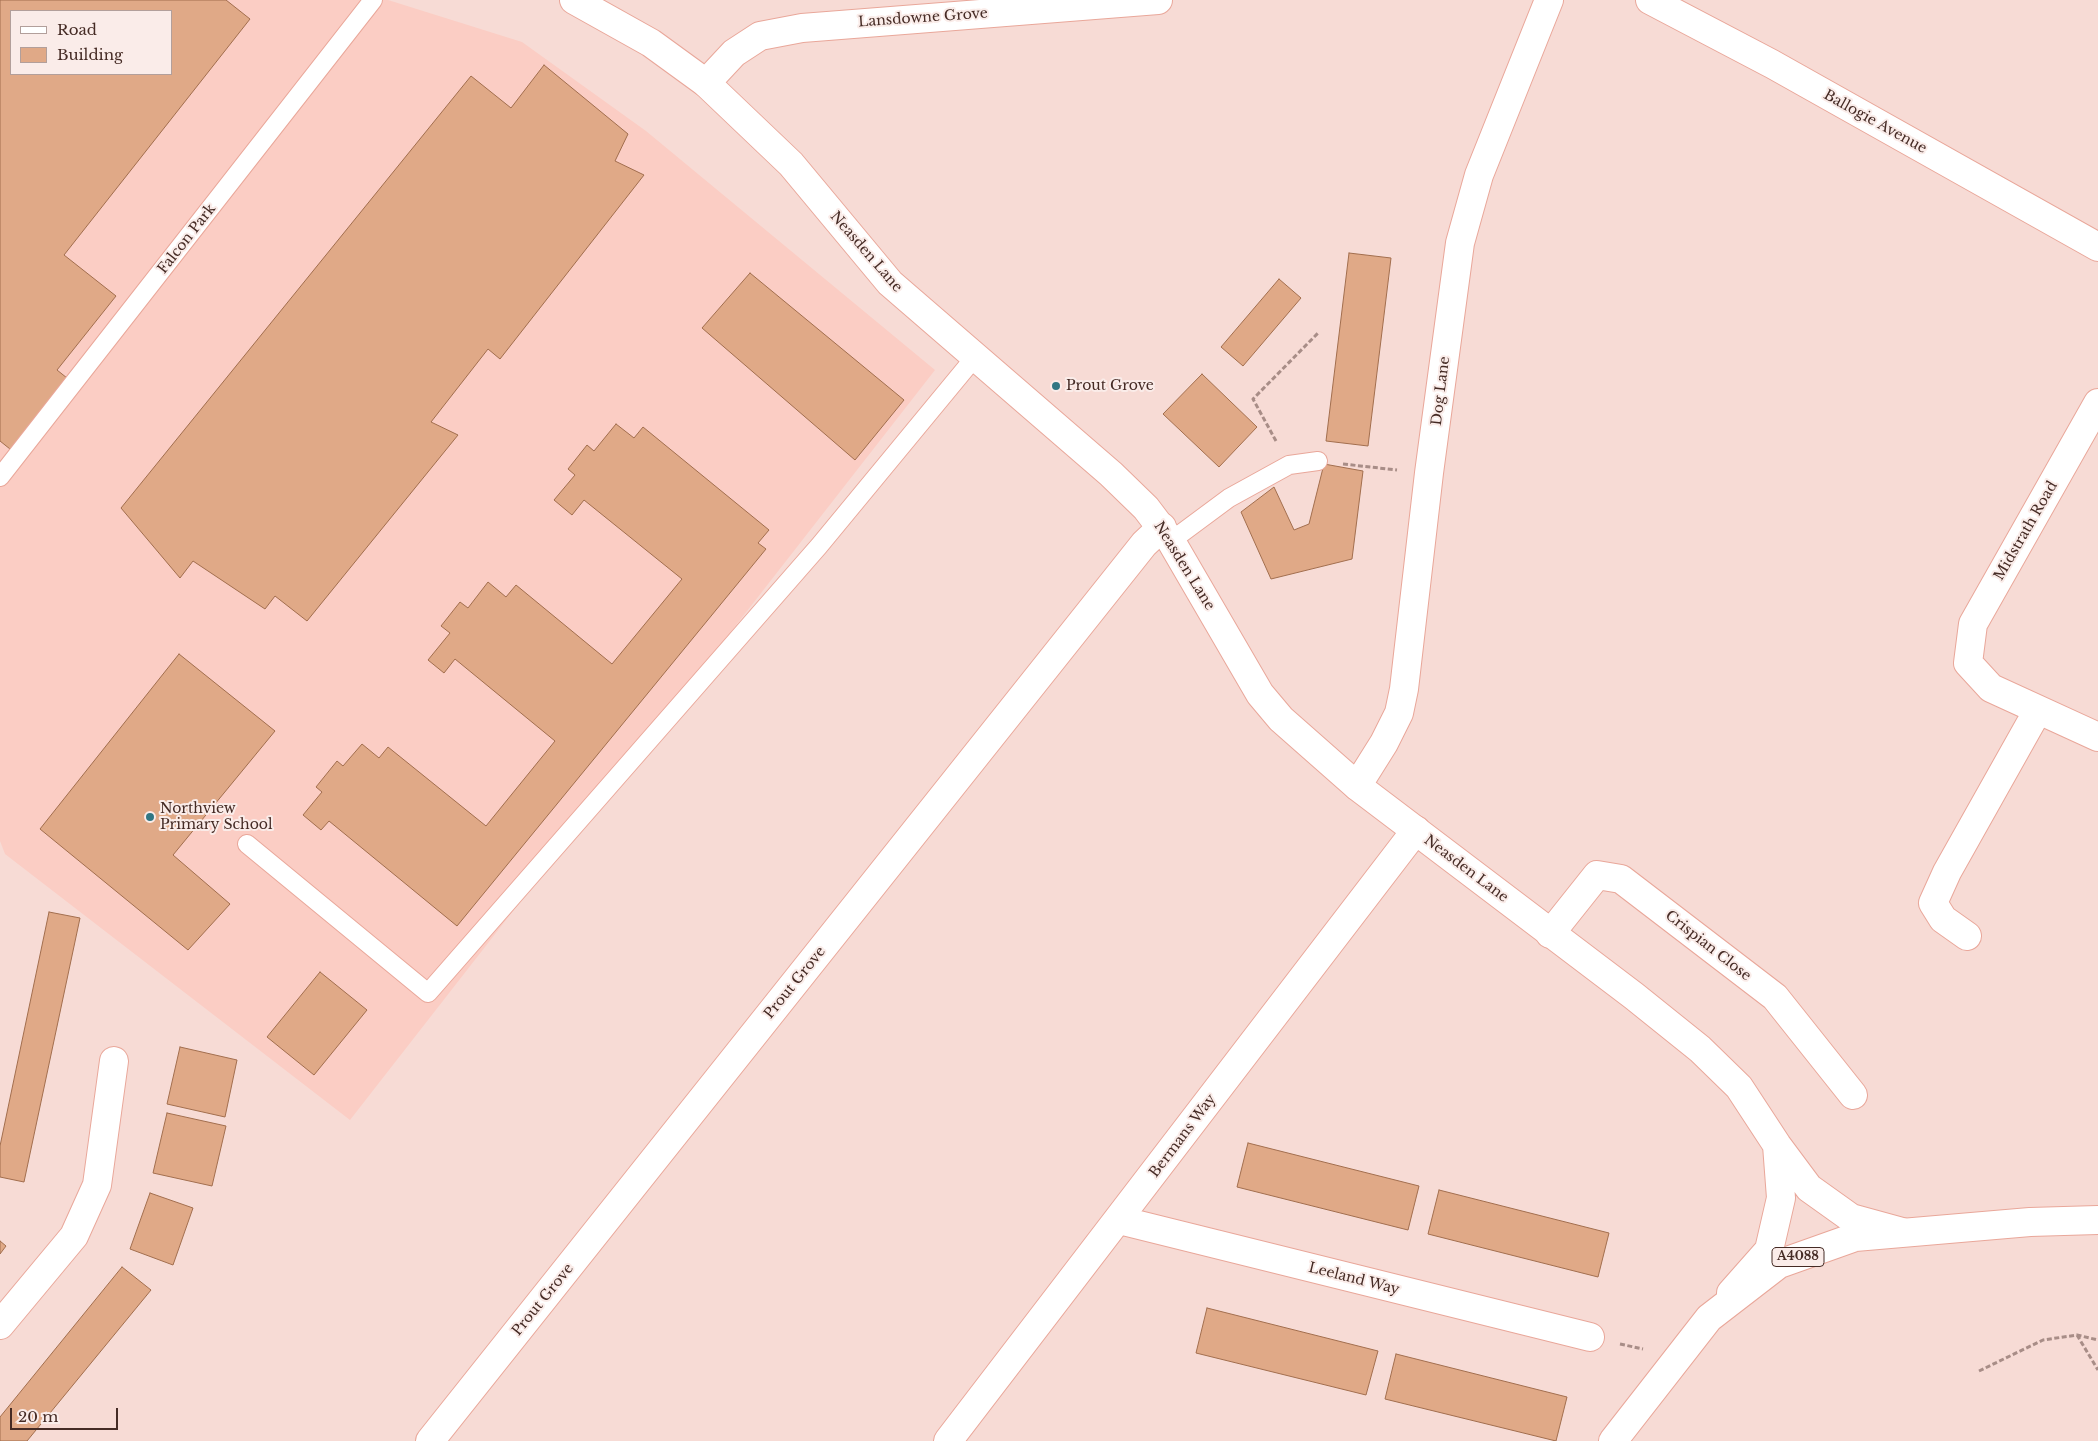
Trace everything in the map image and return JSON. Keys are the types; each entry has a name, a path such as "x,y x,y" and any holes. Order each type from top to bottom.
{"street":[{"name":"Neasden Lane","path":"574,0 651,44 706,83 791,164 890,283 1111,474 1166,534 1260,694 1281,719 1357,786 1634,996 1700,1049 1739,1087 1777,1145 1809,1188 1851,1218 1903,1233"},
{"name":"Lansdowne Grove","path":"706,83 734,52 760,36 802,28 1158,0"},
{"name":"Dog Lane","path":"1357,786 1384,743 1399,713 1404,689 1429,473 1460,243 1479,176 1549,0"},
{"name":"Ballogie Avenue","path":"1650,0 1772,64 2098,248"},
{"name":"Midstrath Road","path":"2038,710 1991,688 1968,663 1973,624 2098,403"},
{"name":"Prout Grove","path":"430,1441 1140,549 1166,534"},
{"path":"1967,936 1944,918 1933,902 1947,872 2038,710 2098,737"},
{"name":"Bermans Way","path":"948,1441 1416,830"},
{"name":"Crispian Close","path":"1550,934 1597,875 1621,879 1774,997 1853,1095"},
{"path":"0,1325 74,1236 97,1185 114,1061"},
{"name":"Neasden Lane","path":"1709,1318 1769,1250 1781,1198 1777,1145"},
{"name":"Leeland Way","path":"1119,1220 1590,1337"},
{"name":"A4088","path":"1620,1436 1709,1318 1779,1264 1855,1237 2030,1222 2098,1220"}],"lane":[{"name":"Falcon Park","path":"0,477 373,0"},
{"path":"247,844 428,993 819,546 975,357"},
{"path":"1166,534 1289,465 1318,461"}],"path":[{"path":"1289,465 1253,400 1319,332"},
{"path":"1318,461 1429,473"},
{"path":"1979,1370 2043,1340 2077,1335 2098,1340"},
{"path":"2077,1335 2098,1370"},
{"path":"1590,1337 1678,1357"}],"shaded area":[{"path":"0,0 388,0 522,42 646,131 935,370 350,1120 5,854 0,841"}],"building":[{"path":"0,0 226,0 250,19 64,255 116,296 57,370 72,382 15,453 0,441"},
{"path":"544,65 628,134 615,161 644,175 500,359 488,349 431,422 458,435 307,621 275,596 265,609 193,561 180,578 121,508 471,76 511,108"},
{"path":"1349,253 1391,258 1368,446 1326,441"},
{"path":"750,273 904,400 855,460 702,328"},
{"path":"1279,279 1301,298 1243,366 1221,347"},
{"path":"1202,374 1257,427 1219,467 1163,414"},
{"path":"616,424 634,438 643,427 769,530 758,543 766,549 457,926 329,821 321,830 303,815 322,792 316,787 337,761 343,766 362,744 379,758 388,747 486,826 555,741 455,659 444,673 428,660 450,633 441,626 460,602 468,608 488,582 506,597 516,585 612,664 682,579 584,500 572,515 554,500 575,475 568,469 587,445 594,451"},
{"path":"1324,464 1363,471 1352,559 1271,579 1241,512 1274,487 1294,530 1309,524"},
{"path":"179,654 275,731 173,855 230,904 188,950 40,829"},
{"path":"49,912 80,918 24,1182 0,1177 0,1146"},
{"path":"320,972 367,1010 314,1075 267,1037"},
{"path":"180,1047 237,1060 225,1117 167,1104"},
{"path":"167,1113 226,1126 212,1186 153,1173"},
{"path":"1248,1143 1419,1186 1408,1230 1237,1187"},
{"path":"1439,1190 1609,1233 1598,1277 1428,1234"},
{"path":"150,1193 193,1208 173,1265 130,1249"},
{"path":"0,1241 6,1246 0,1254"},
{"path":"122,1267 151,1290 27,1441 0,1441 0,1417"},
{"path":"1207,1308 1378,1351 1366,1395 1196,1353"},
{"path":"1396,1354 1567,1397 1556,1441 1385,1399"}],"place":[{"name":"Prout Grove","path":"1056,386"},
{"name":"Northview Primary School","path":"150,817"}]}
